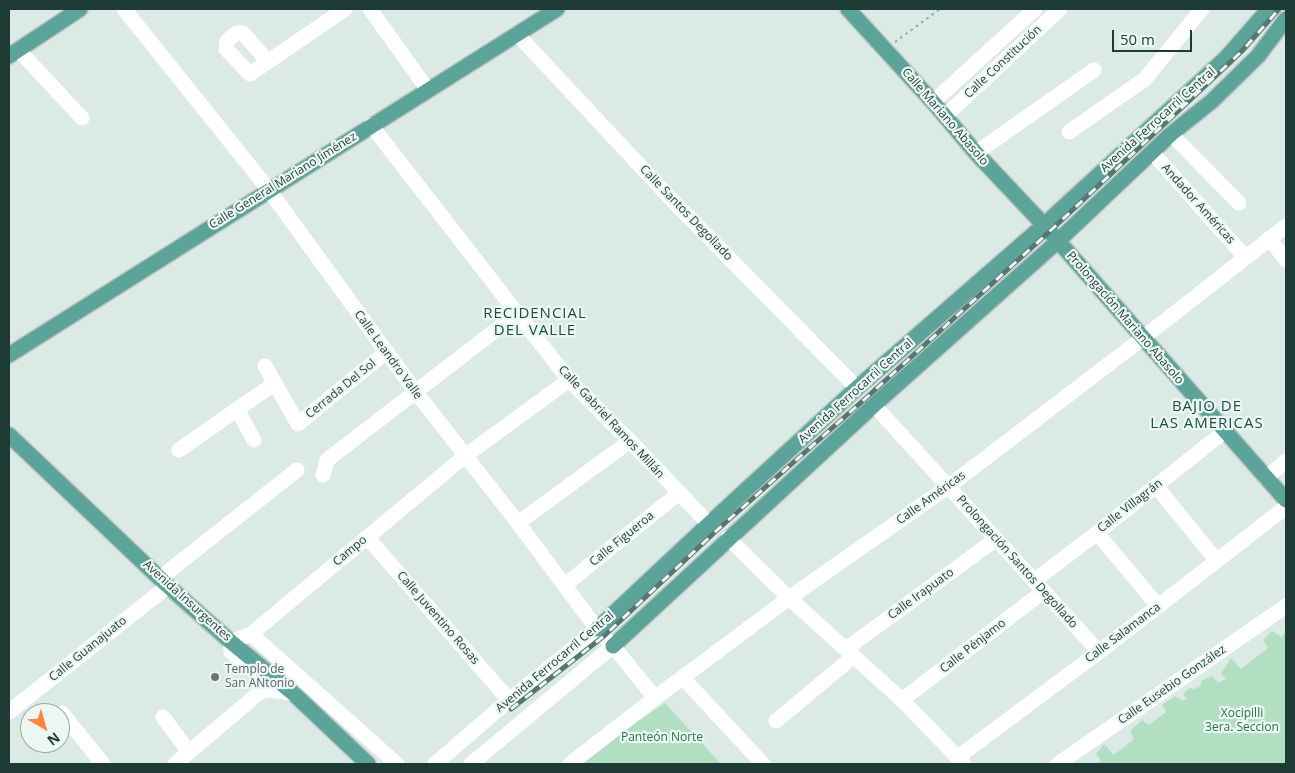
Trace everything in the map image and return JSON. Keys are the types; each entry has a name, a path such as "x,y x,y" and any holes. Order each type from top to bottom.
{"main road":[{"path":"13,53 80,9"},
{"name":"Calle General Mariano Jiménez","path":"9,355 557,9"},
{"name":"Calle Mariano Abasolo","path":"848,9 933,102 976,153 1044,225"},
{"name":"Avenida Ferrocarril Central","path":"597,629 857,388 1044,225 1226,58 1269,9"},
{"name":"Avenida Ferrocarril Central","path":"613,646 728,538 1058,241 1171,134 1212,101 1258,56 1286,20"},
{"name":"Prolongación Mariano Abasolo","path":"1044,225 1286,500"},
{"name":"Avenida Insurgentes","path":"9,435 164,582 231,642 294,694 368,764"}],"street":[{"name":"Calle Leandro Valle","path":"124,9 269,190 415,392 518,523 597,629 655,698"},
{"path":"268,62 345,9"},
{"path":"370,9 428,90"},
{"name":"Calle Constitución","path":"933,102 1036,9"},
{"name":"Calle Constitución","path":"945,116 1060,9"},
{"path":"1069,132 1145,79 1202,9"},
{"name":"Calle Santos Degollado","path":"517,34 671,199 857,388"},
{"path":"13,53 25,58 82,118"},
{"path":"976,153 1094,70"},
{"name":"Calle Gabriel Ramos Millán","path":"371,125 569,380 709,524"},
{"path":"1171,134 1239,203"},
{"name":"Andador Américas","path":"1152,152 1245,256"},
{"name":"Calle Américas","path":"570,764 789,598 949,486 1286,226"},
{"path":"1269,238 1286,260"},
{"path":"323,475 327,460 518,313"},
{"name":"Cerrada Del Sol","path":"275,383 298,424 386,352"},
{"path":"179,450 275,383 265,366"},
{"name":"Campo","path":"231,642 251,634 465,456 569,380"},
{"name":"Prolongación Santos Degollado","path":"874,406 1100,652"},
{"path":"238,409 254,440"},
{"name":"Calle Villagrán","path":"1039,585 1097,533 1225,432"},
{"path":"518,523 630,441"},
{"path":"1266,478 1286,461"},
{"name":"Calle Guanajuato","path":"9,712 297,470"},
{"path":"1156,486 1217,561"},
{"name":"Calle Figueroa","path":"565,585 679,493"},
{"name":"Calle Salamanca","path":"961,761 1286,507"},
{"path":"1097,533 1158,606"},
{"name":"Calle Juventino Rosas","path":"367,537 509,700"},
{"path":"728,538 789,598 902,700 961,761"},
{"name":"Calle Irapuato","path":"776,721 850,652 996,539"},
{"name":"Calle Pénjamo","path":"902,700 1039,585"},
{"name":"Calle Eusebio González","path":"1058,764 1286,606"},
{"name":"Avenida Ferrocarril Central","path":"435,764 509,700 597,629"},
{"path":"251,634 397,764"},
{"path":"231,642 232,652 257,673 261,682 260,692"},
{"name":"Avenida Ferrocarril Central","path":"471,764 613,646"},
{"path":"683,678 763,764"},
{"path":"175,764 260,692 269,690 294,694"},
{"path":"163,717 189,752"},
{"path":"70,723 103,764"}],"path":[{"path":"885,50 940,9"}],"green space":[{"name":"Xocipilli 3era. Seccion","path":"1272,631 1282,637 1286,631 1286,764 1096,764 1101,761 1096,754 1104,744 1114,755 1134,739 1130,731 1142,720 1149,725 1166,712 1162,705 1175,696 1183,701 1187,698 1183,695 1189,688 1194,689 1201,686 1201,681 1212,676 1219,683 1226,678 1221,674 1231,658 1241,669 1268,648 1263,640"},
{"name":"Panteón Norte","path":"665,703 721,764 575,764"}],"railway":[{"path":"511,709 604,636 716,531 1049,232 1242,51 1279,9"}],"place":[{"name":"Templo de San ANtonio","path":"215,677"}],"district":[{"name":"RECIDENCIAL DEL VALLE","path":"535,322"},
{"name":"BAJIO DE LAS AMERICAS","path":"1207,416"}]}
